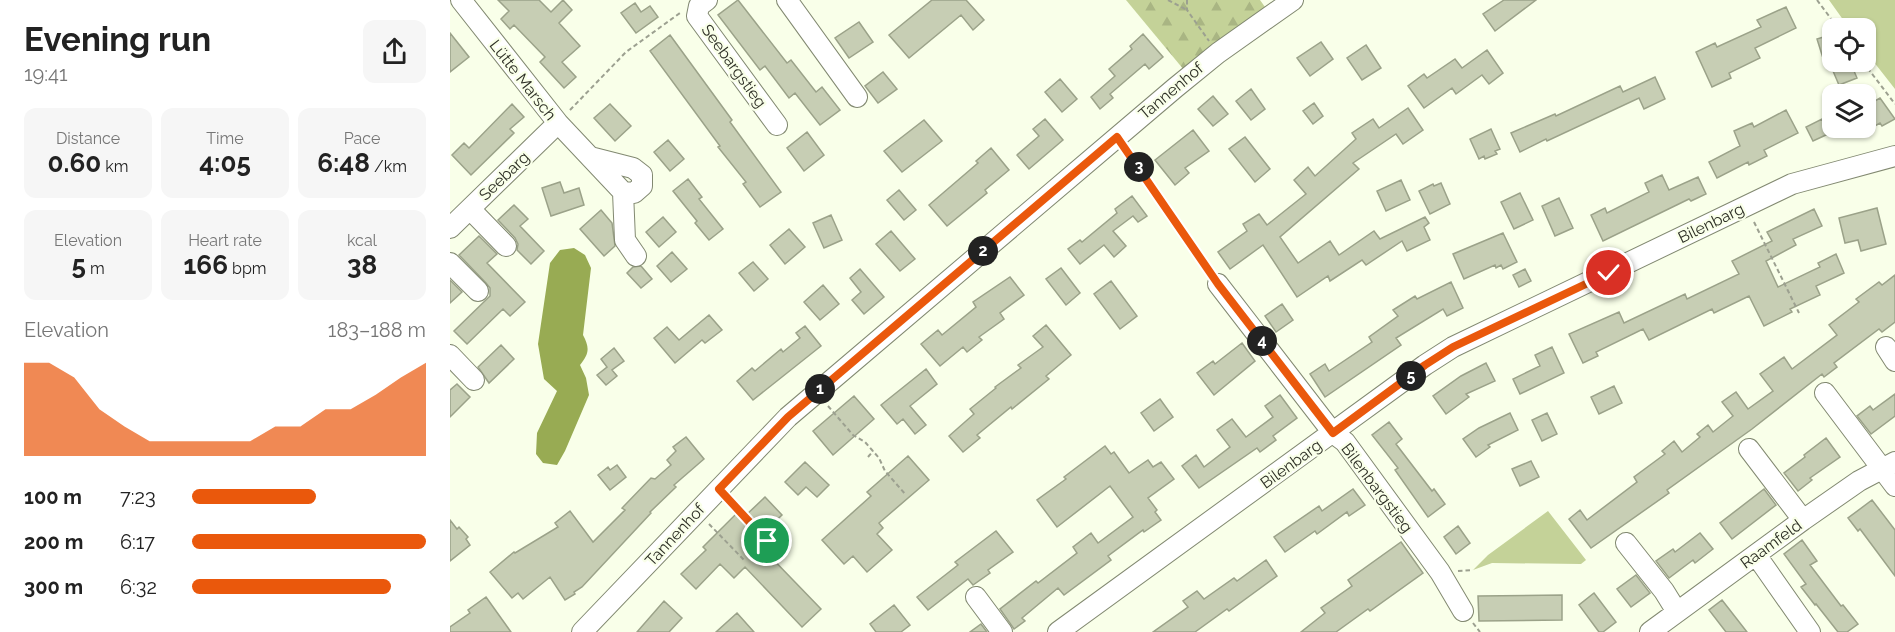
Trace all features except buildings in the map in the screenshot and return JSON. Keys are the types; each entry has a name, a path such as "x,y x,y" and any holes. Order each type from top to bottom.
{"street":[{"name":"Lütte Marsch","path":"461,0 558,123 590,157 633,168 642,175 642,186 634,193 623,192 625,240 636,256"},
{"path":"787,0 857,97"},
{"name":"Tannenhof","path":"582,632 770,435 816,393 1218,53 1293,0"},
{"name":"Seebargstieg","path":"703,3 698,16 777,125"},
{"name":"Seebarg","path":"450,228 558,123"},
{"name":"Bilenbarg","path":"1058,632 1453,347 1792,184 1895,156"},
{"path":"470,209 506,246"},
{"path":"450,263 478,291"},
{"name":"Bilenbargstieg","path":"1218,284 1333,433 1345,442 1440,572 1463,611"},
{"path":"450,355 474,380"},
{"path":"1825,393 1888,465 1895,486"},
{"path":"1749,448 1807,518"},
{"name":"Raamfeld","path":"1650,632 1807,518 1888,465"},
{"path":"1789,490 1807,518"},
{"path":"1626,543 1664,591 1677,612"},
{"path":"1756,555 1810,632"},
{"path":"976,597 1002,632"}],"path":[{"path":"1168,0 1187,10 1218,53"},
{"path":"1187,0 1187,10"},
{"path":"1817,0 1830,18"},
{"name":"Seebargstieg","path":"558,123 626,52 678,14 703,3"},
{"path":"1871,72 1895,104"},
{"path":"1117,137 1218,284"},
{"path":"1746,206 1799,313"},
{"path":"816,393 853,435 865,442 873,451 885,471 906,495"},
{"path":"868,457 873,451"},
{"path":"719,489 767,541"},
{"path":"697,511 746,561"}],"green space":[{"path":"1126,0 1260,0 1265,7 1184,70"},
{"path":"1829,0 1895,0 1895,89 1876,65 1876,18 1842,18"},
{"path":"1548,511 1586,560 1581,564 1492,563 1473,570 1488,555"}],"shaded area":[{"path":"574,248 585,255 591,268 583,335 588,351 580,365 586,378 589,395 557,465 543,463 536,454 537,433 557,391 544,379 538,344 550,263 560,250"}],"route":[{"path":"767,541 719,489 788,417 1117,137 1218,284 1333,433 1453,347 1609,273"}]}
